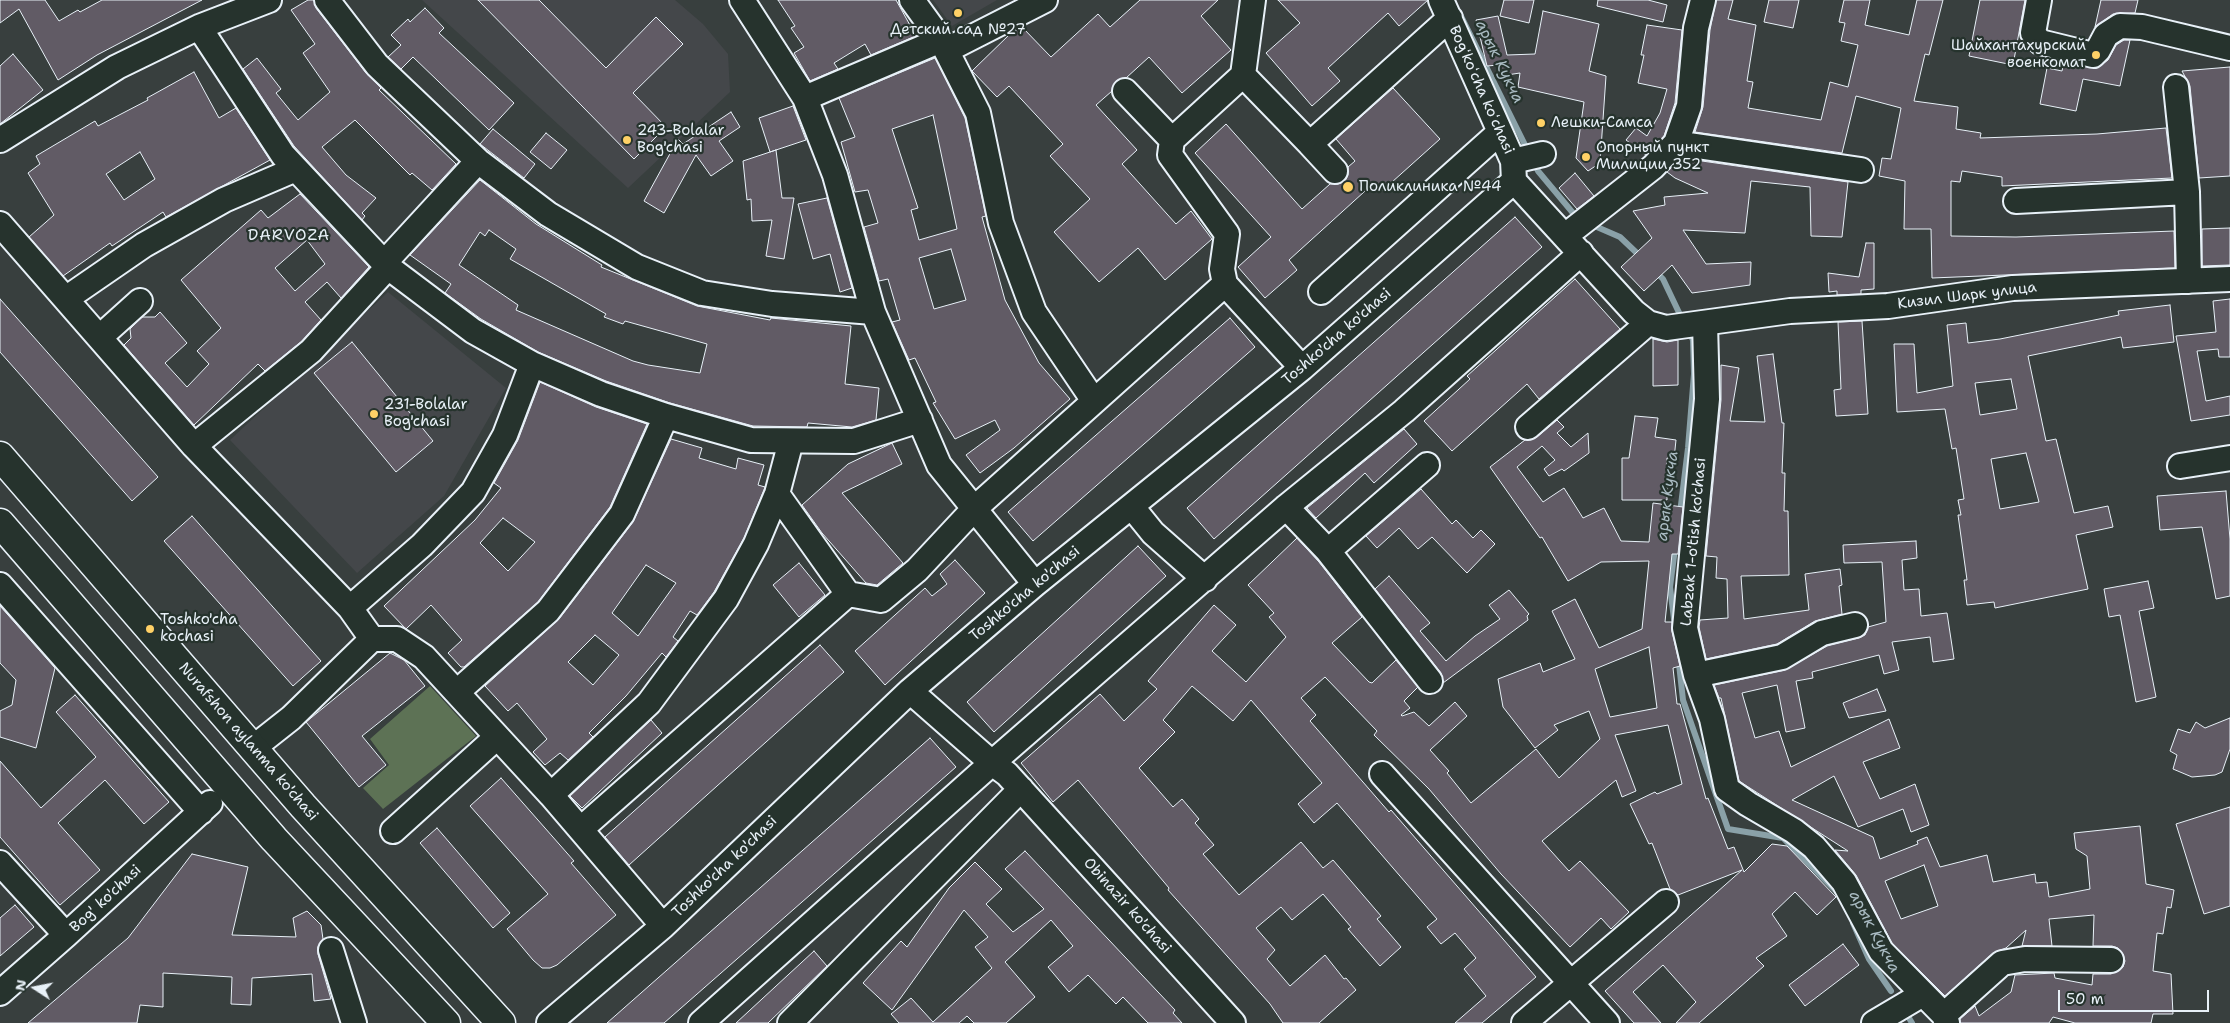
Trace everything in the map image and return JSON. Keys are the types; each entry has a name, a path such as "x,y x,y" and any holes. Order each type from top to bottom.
{"main road":[{"name":"Nurafshon aylanma ko'chasi","path":"0,456 303,806 501,1023"},
{"path":"0,523 274,838 446,1023"}],"street":[{"path":"0,140 117,67 199,27 269,0"},
{"path":"327,0 377,65 478,161 548,214 636,267 694,289 772,304 873,312"},
{"path":"742,0 806,98 835,175 873,312 939,464 1035,584"},
{"path":"912,0 944,45 978,113 1001,223 1034,312 1094,401"},
{"path":"806,98 944,45 1045,0"},
{"path":"1253,0 1243,75 1172,140 1170,155 1227,234 1222,269 1225,284 1302,368"},
{"path":"701,1023 992,763 1286,507 1404,412 1573,245 1602,206 1653,167 1676,143 1689,106 1696,28 1703,0"},
{"path":"2039,0 2033,33 2040,42 2092,55 2098,50 2106,34 2120,26 2142,27 2230,48"},
{"path":"1310,144 1445,9"},
{"name":"Bogʻkoʻcha koʻchasi","path":"1445,9 1500,132 1514,171 1573,245 1634,312 1657,325"},
{"path":"199,27 283,155 387,264 474,331 532,364 601,394 666,416 751,440 854,441 920,420"},
{"path":"1243,75 1335,171"},
{"path":"2176,86 2187,192 2189,281"},
{"path":"1125,91 1172,140"},
{"path":"1321,292 1500,132"},
{"path":"1676,143 1861,170"},
{"path":"1514,171 1543,154"},
{"path":"194,446 310,351 478,161"},
{"path":"67,298 144,245 224,200 296,169"},
{"name":"Toshko'cha ko'chasi","path":"549,1023 663,926 910,690 1035,584 1302,368 1514,171"},
{"path":"2016,200 2187,192"},
{"path":"0,224 67,298 194,446 350,608 372,639"},
{"name":"Кизил Шарк улица","path":"1657,325 1705,323 1790,311 1888,306 2013,288 2230,279"},
{"path":"777,494 848,594 882,600 917,570 974,509 1225,284"},
{"path":"100,337 140,300"},
{"name":"Labzak 1-o'tish ko'chasi","path":"1705,323 1707,399 1685,628 1696,675 1712,719 1727,789 1814,847 1844,882 1881,950 1946,1019"},
{"path":"1528,427 1657,325"},
{"path":"350,608 422,545 472,492 505,434 532,364"},
{"path":"457,692 548,611 622,514 666,416"},
{"path":"551,795 649,702 726,599 756,544 777,494 791,441"},
{"path":"2180,466 2230,458"},
{"path":"1328,551 1427,465"},
{"path":"1132,507 1153,533 1205,579"},
{"path":"1286,507 1328,551 1430,681"},
{"name":"Bog' ko'chasi","path":"0,585 206,807 66,936 0,993"},
{"path":"581,829 848,594"},
{"path":"1696,675 1782,657 1822,634 1855,625"},
{"path":"253,748 291,718 372,639 397,639 413,648 457,692 581,829 663,926"},
{"name":"Obinazir ko'chasi","path":"910,690 992,763 1007,774 1234,1023"},
{"path":"393,831 497,737"},
{"path":"1382,774 1607,1023"},
{"path":"790,1023 1021,789"},
{"path":"0,864 66,936"},
{"path":"1524,1023 1569,982 1666,902"},
{"path":"331,950 354,1023"},
{"path":"1946,1019 2002,963 2026,959 2111,960"},
{"path":"1874,1023 1922,994"}],"shaded area":[{"name":"243-Bolalar Bog'chasi","path":"422,0 675,0 703,24 728,54 730,92 628,188"},
{"name":"Детский сад №27","path":"933,0 997,0 952,26"},
{"name":"231-Bolalar Bog'chasi","path":"388,292 506,388 444,496 357,573 230,440"}],"green space":[{"path":"430,686 476,736 383,809 363,788 389,765 370,739"}],"building":[{"path":"0,0 45,0 59,21 78,10 80,12 102,0 202,0 97,55 58,80 19,9 0,23"},
{"path":"308,0 314,0 316,8 366,73 381,88 379,90 456,164 432,190 412,173 410,175 355,120 322,147 346,175 376,198 362,213 365,216 362,220 294,146 243,69 257,58 281,89 276,93 298,120 330,92 303,53 315,44 291,10"},
{"path":"478,0 539,0 606,68 656,17 683,44 633,93 666,127 634,159"},
{"path":"778,0 896,0 916,36 871,55 865,44 834,63 838,69 810,81 794,53 804,47 791,28 795,26"},
{"path":"1140,0 1218,0 1201,16 1231,50 1182,93 1149,57 1126,78 1116,81 1112,91 1096,105 1137,150 1122,164 1176,224 1191,211 1212,239 1165,280 1138,248 1099,282 1054,232 1090,199 1050,156 1063,144 1009,86 997,97 972,71 1011,33 1022,27 1051,57 1098,14 1110,27"},
{"path":"1278,0 1428,0 1399,26 1388,13 1328,68 1340,81 1312,106 1266,53 1300,23"},
{"path":"1504,0 1534,0 1529,23 1500,16"},
{"path":"1598,0 1648,0 1667,5 1663,22 1597,6"},
{"path":"1716,0 1733,0 1728,19 1756,25 1747,81 1753,82 1748,108 1821,120 1830,82 1848,87 1858,45 1841,41 1845,23 1839,22 1844,0 1870,0 1865,25 1909,35 1917,0 1943,0 1929,55 1925,54 1914,101 1958,107 1956,129 1981,133 1980,138 2097,134 2166,128 2172,178 2002,186 2002,177 1962,171 1960,182 1951,181 1951,236 2016,237 2174,231 2175,268 1932,278 1931,229 1904,229 1905,181 1879,176 1882,158 1891,159 1901,108 1856,96 1842,153 1695,132 1703,107 1710,30"},
{"path":"1769,0 1799,0 1793,28 1764,22"},
{"path":"1980,0 2025,0 2013,65 1969,56"},
{"path":"2101,0 2138,0 2135,13 2113,14 2095,27"},
{"path":"425,8 444,28 439,33 514,103 489,130 413,57 401,69 388,57 401,45 391,35 408,19 410,22"},
{"path":"1543,11 1599,24 1589,71 1606,76 1600,163 1588,171 1576,158 1584,102 1518,87 1520,73 1500,76 1498,65 1487,66 1476,20 1498,16 1507,55 1535,54"},
{"path":"1647,25 1682,30 1675,103 1664,136 1646,155 1626,140 1636,128 1647,136 1660,113 1667,89 1638,83 1644,55 1641,55"},
{"path":"2124,40 2130,40 2120,86 2083,79 2076,111 2040,104 2047,68 2062,71 2064,62 2097,68 2108,60 2116,45"},
{"path":"13,54 43,90 0,124 0,66"},
{"path":"935,58 965,118 986,216 982,217 1005,300 1039,363 1070,399 1014,448 980,473 966,455 1000,430 995,420 955,439 933,403 936,402 915,358 909,360 892,322 900,320 888,279 879,281 864,227 878,223 868,190 855,192 841,142 855,137 839,98","holes":["933,115 957,229 919,240 911,210 918,208 892,129","951,249 966,300 934,309 919,258"]},
{"path":"2230,67 2230,176 2199,178 2190,86 2182,71"},
{"path":"194,72 219,118 236,108 270,160 166,217 163,212 112,246 110,243 63,276 29,237 54,215 28,173 40,164 36,156 95,121 98,126 148,100 147,98","holes":["140,152 155,179 124,200 106,174"]},
{"name":"Поликлиника №44","path":"1393,88 1440,139 1382,191 1375,182 1289,260 1297,270 1265,298 1238,267 1271,237 1195,153 1226,124 1302,209 1330,184 1338,184 1345,181 1348,175 1348,167 1355,161 1336,139"},
{"path":"793,106 806,140 770,152 759,118"},
{"path":"731,112 740,127 719,141 733,161 711,176 696,155 664,213 644,201 678,139 683,144"},
{"path":"493,129 535,164 524,178 480,144"},
{"path":"546,133 567,150 551,169 530,152"},
{"path":"776,150 782,198 794,198 784,259 766,256 772,220 752,221 751,199 747,200 743,161"},
{"path":"1681,158 1848,182 1842,237 1811,236 1810,187 1751,181 1745,233 1683,230 1706,264 1751,262 1750,285 1692,293 1672,265 1644,291 1621,267 1652,238 1633,211 1665,205 1664,197 1708,193 1675,178 1667,172"},
{"path":"1575,173 1594,196 1577,209 1559,188"},
{"path":"480,180 536,224 602,265 601,267 697,306 770,320 771,318 851,326 845,384 879,388 876,420 852,427 808,423 807,427 753,426 670,403 606,381 538,352 481,319 445,293 451,284 410,255","holes":["489,230 516,249 510,259 606,314 604,317 623,324 625,321 707,344 700,373 633,361 516,310 518,305 459,265 480,232 485,236"]},
{"path":"300,194 369,267 341,298 327,282 305,302 321,320 302,341 265,371 258,364 194,425 124,345 131,338 130,329 142,317 155,317 160,312 187,343 165,363 187,387 209,364 197,351 221,328 181,280 261,210 268,218","holes":["307,240 325,264 295,291 275,268"]},
{"path":"827,198 852,288 840,292 830,254 813,259 798,204"},
{"path":"1515,217 1542,247 1214,539 1187,508"},
{"path":"2230,228 2230,265 2202,266 2202,229"},
{"path":"1866,243 1874,243 1874,289 1861,290 1861,294 1837,295 1837,291 1829,292 1828,273 1859,277"},
{"path":"1575,279 1620,329 1539,399 1527,384 1452,451 1424,421 1470,379 1467,376"},
{"path":"0,299 158,477 132,501 0,352"},
{"path":"2230,299 2230,357 2219,357 2218,349 2197,351 2206,401 2230,396 2230,415 2191,421 2176,336 2216,332 2213,301"},
{"path":"2170,305 2174,342 2123,348 2121,337 2028,356 2046,441 2056,439 2074,513 2108,506 2113,527 2076,535 2088,589 1995,608 1994,602 1967,605 1964,580 1967,580 1958,515 1961,515 1958,500 1964,499 1956,448 1952,449 1945,409 1897,412 1894,344 1914,344 1917,393 1953,386 1947,325 1966,323 1968,343 2000,339 2119,315 2118,311","holes":["2011,379 2017,409 1980,415 1975,383","2026,453 2039,502 2000,509 1991,459"]},
{"path":"1230,318 1255,347 1033,541 1008,512"},
{"path":"1862,321 1868,414 1836,416 1834,390 1841,389 1838,322"},
{"path":"1653,339 1667,342 1678,340 1678,385 1653,386"},
{"path":"352,342 433,441 396,472 314,373"},
{"path":"1773,354 1782,423 1784,423 1782,473 1785,473 1784,511 1788,511 1789,575 1741,576 1744,619 1809,610 1805,574 1840,569 1842,585 1839,586 1842,614 1815,621 1777,644 1706,659 1699,627 1700,620 1728,618 1727,579 1716,578 1717,557 1706,556 1721,400 1721,365 1739,368 1730,421 1765,422 1757,356"},
{"path":"540,382 596,407 647,424 610,507 538,602 464,667 461,667 448,653 462,640 431,605 406,629 384,606 475,520 501,488 494,483 518,440","holes":["503,518 535,542 508,571 480,543"]},
{"path":"1635,416 1658,418 1655,437 1676,440 1674,459 1667,458 1667,500 1622,500 1622,458 1629,458"},
{"path":"1557,420 1564,427 1557,433 1571,447 1588,433 1589,453 1564,471 1562,469 1549,476 1544,469 1555,460 1542,446 1517,467 1543,502 1564,488 1583,518 1604,508 1621,541 1649,542 1653,503 1683,507 1678,554 1672,554 1665,622 1672,622 1672,631 1680,666 1673,668 1677,704 1680,704 1706,799 1708,798 1728,849 1734,847 1744,872 1772,844 1787,846 1836,897 1817,915 1795,892 1772,914 1787,936 1756,958 1764,966 1699,1023 1676,1023 1696,1002 1663,965 1633,992 1661,1023 1634,1023 1605,991 1742,870 1678,895 1670,889 1652,843 1649,844 1630,804 1655,792 1657,794 1682,784 1668,725 1615,735 1636,791 1622,797 1616,780 1542,841 1569,871 1580,861 1629,912 1611,929 1601,918 1570,947 1501,874 1429,789 1374,735 1377,731 1325,677 1301,698 1316,715 1310,721 1389,812 1391,810 1536,977 1482,1023 1455,1023 1486,996 1464,969 1476,958 1455,933 1441,944 1427,927 1437,919 1337,803 1314,823 1298,804 1322,783 1251,700 1233,721 1192,686 1163,720 1175,732 1139,768 1173,807 1182,799 1199,819 1195,823 1214,845 1203,854 1239,895 1301,842 1323,868 1333,860 1381,916 1377,919 1401,947 1380,966 1348,929 1351,927 1323,894 1292,920 1281,907 1256,928 1275,950 1267,959 1290,986 1325,955 1344,979 1346,978 1356,990 1319,1023 1283,1023 1270,1004 1168,890 1169,888 1078,780 1053,802 1021,763 1100,694 1124,721 1157,689 1148,681 1214,605 1236,625 1212,651 1246,682 1286,637 1269,617 1274,613 1248,585 1297,538 1319,562 1362,617 1332,643 1369,682 1372,683 1396,660 1418,687 1404,701 1410,708 1402,716 1414,712 1429,726 1455,702 1467,716 1430,750 1449,771 1447,773 1471,803 1536,749 1559,778 1600,739 1589,711 1554,725 1558,730 1535,748 1503,707 1498,679 1540,663 1543,672 1575,659 1552,611 1575,599 1599,648 1642,629 1649,561 1601,562 1568,581 1542,537 1540,538 1490,467 1525,440 1537,437","holes":["1649,647 1657,708 1610,717 1595,669"]},
{"path":"1404,429 1417,444 1374,483 1365,473 1316,518 1307,508"},
{"path":"671,439 702,448 699,458 736,469 738,458 764,465 758,485 765,487 764,490 744,538 714,592 697,615 690,611 673,637 678,641 666,657 662,653 626,696 589,733 593,737 568,760 560,753 545,765 533,752 547,739 517,703 508,711 485,686 559,619 633,522","holes":["646,565 676,583 638,636 612,613","595,635 619,655 593,685 568,662"]},
{"path":"892,443 902,464 842,493 903,563 877,585 866,583 822,533 802,505 848,464"},
{"path":"1421,489 1452,524 1456,520 1473,538 1481,530 1495,544 1467,573 1432,537 1418,549 1399,528 1377,548 1366,536"},
{"path":"2226,491 2230,539 2230,596 2216,599 2202,527 2160,530 2157,496"},
{"path":"192,516 321,661 293,686 164,541"},
{"path":"1916,541 1917,558 1902,560 1904,590 1919,589 1921,616 1947,613 1954,659 1933,662 1930,637 1892,642 1899,670 1884,674 1879,655 1812,672 1813,678 1796,681 1805,728 1786,732 1777,685 1742,693 1755,738 1779,731 1791,767 1889,719 1900,748 1863,762 1880,799 1915,784 1929,825 1911,832 1903,809 1858,827 1834,776 1792,800 1873,837 1880,859 1918,844 1917,841 1927,837 1940,867 1987,855 1993,882 2035,874 2036,883 2047,882 2049,897 2090,889 2087,856 2076,849 2074,833 2140,826 2146,884 2174,890 2171,908 2167,907 2163,934 2157,933 2153,971 2171,974 2173,1014 2153,1014 2151,1023 2075,1023 2053,1017 2049,1023 1960,1023 1960,1019 1975,1006 1979,1016 2011,992 2015,975 2054,973 2055,978 2092,985 2093,974 2111,974 2123,967 2125,961 2123,954 2118,948 2112,946 2093,946 2094,915 2049,919 2052,946 2022,946 2026,930 2006,948 1993,953 1945,996 1892,943 1856,875 1835,850 1848,851 1739,781 1721,698 1719,698 1714,685 1785,670 1827,646 1859,638 1865,635 1868,627 1886,622 1882,562 1844,563 1843,545","holes":["1924,865 1938,906 1901,919 1885,881"]},
{"path":"1138,546 1166,576 994,732 967,702"},
{"path":"955,560 985,593 885,685 855,651 925,588 932,596 947,584 940,574"},
{"path":"799,563 825,595 799,617 773,585"},
{"path":"1389,576 1430,623 1420,631 1446,661 1475,636 1500,619 1489,605 1509,590 1529,614 1527,616 1528,620 1443,683 1441,673 1375,589"},
{"path":"2148,581 2154,608 2139,611 2156,697 2136,702 2120,615 2109,617 2104,589"},
{"path":"0,606 55,668 36,748 0,737 0,711 12,705 16,680 0,663"},
{"path":"820,645 844,672 629,865 605,837"},
{"path":"390,653 404,660 425,686 362,736 386,765 359,787 306,722"},
{"path":"1877,689 1886,711 1849,718 1843,703"},
{"path":"75,695 169,802 144,824 105,780 58,823 100,870 60,905 0,837 0,761 41,808 96,757 56,712"},
{"path":"2230,718 2230,749 2222,772 2215,775 2192,777 2173,769 2177,755 2170,751 2178,729 2190,733 2196,722 2205,728"},
{"path":"651,720 662,733 582,808 570,796"},
{"path":"930,738 956,767 664,1023 607,1023"},
{"path":"501,778 574,861 571,863 616,915 557,965 550,968 542,968 533,960 507,929 548,894 470,806"},
{"path":"2230,807 2230,906 2204,914 2176,824"},
{"path":"437,828 510,913 493,928 420,843"},
{"path":"1025,851 1175,1010 1173,1013 1182,1023 1148,1023 1123,997 1116,1004 1088,975 1069,992 1048,967 1073,946 1051,920 1005,962 1035,997 1006,1023 974,1023 967,1016 959,1023 899,1023 891,1014 911,998 933,1022 992,968 975,947 988,937 964,910 892,1010 863,983 901,941 907,947 949,888 975,862 1002,889 986,904 1013,932 1044,909 1005,869"},
{"path":"192,854 248,867 232,935 296,937 293,918 307,911 321,925 323,939 318,947 318,954 331,999 314,1001 312,974 252,978 251,1005 231,1004 232,977 163,973 163,1007 140,1005 137,1023 28,1023 128,938"},
{"path":"15,905 34,927 0,956 0,918"},
{"path":"1843,944 1859,965 1805,1006 1789,985"},
{"path":"814,951 827,966 768,1023 736,1023"}],"waterway":[{"name":"арык Кукча","path":"1459,12 1538,171 1578,219"},
{"name":"арык Кукча","path":"1590,224 1620,237 1641,257"},
{"name":"арык Кукча","path":"1655,271 1663,279 1683,321"},
{"name":"арык Кукча","path":"1680,513 1694,374 1693,340 1688,330"},
{"name":"арык Кукча","path":"1675,548 1670,587 1675,627"},
{"name":"арык Кукча","path":"1676,637 1683,700 1728,829 1783,838 1837,892"},
{"name":"арык Кукча","path":"1853,923 1869,959 1891,991"},
{"name":"арык Кукча","path":"1909,1018 1912,1023"}],"place":[{"name":"Детский сад №27","path":"958,13"},
{"name":"Шайхантахурский военкомат","path":"2096,55"},
{"name":"Лешки-Самса","path":"1541,123"},
{"name":"243-Bolalar Bog'chasi","path":"627,140"},
{"name":"Опорный пункт Милиции 352","path":"1586,157"},
{"name":"Поликлиника №44","path":"1348,187"},
{"name":"231-Bolalar Bog'chasi","path":"374,414"},
{"name":"Toshko'cha kochasi","path":"150,629"}],"district":[{"name":"DARVOZA","path":"289,236"}]}
